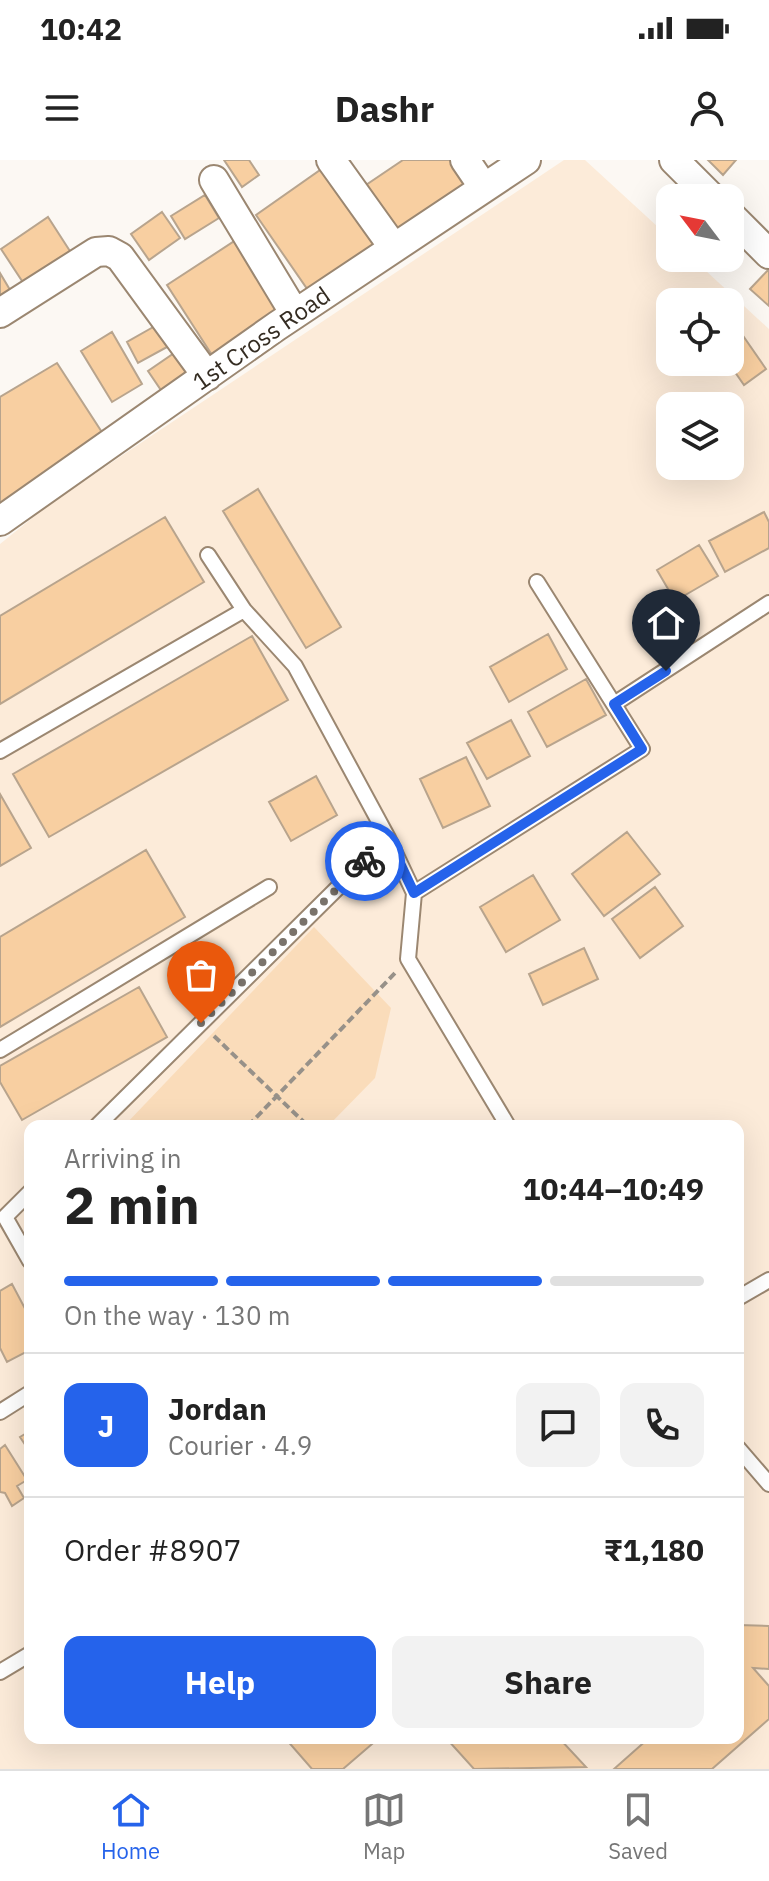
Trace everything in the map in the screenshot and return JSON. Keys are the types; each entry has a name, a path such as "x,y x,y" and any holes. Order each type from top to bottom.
{"street":[{"path":"331,160 394,248"},
{"path":"465,160 484,188"},
{"name":"1st Cross Road","path":"0,521 295,314 526,160"},
{"path":"675,161 698,184"},
{"path":"214,180 295,314"},
{"path":"744,229 769,254"},
{"path":"0,313 96,252 109,251 120,257 207,376"}],"lane":[{"path":"208,555 244,610 295,666 388,838 414,893 408,959 504,1120"},
{"path":"414,893 642,749 537,582"},
{"path":"614,704 769,603"},
{"path":"0,751 244,610"},
{"path":"103,1120 388,838"},
{"path":"0,1050 269,887"},
{"path":"24,1197 2,1217 24,1252"},
{"path":"744,1295 769,1280"},
{"path":"0,1412 24,1397"},
{"path":"744,1455 769,1484"},
{"path":"0,1672 24,1658"}],"path":[{"path":"254,1120 408,959"},
{"path":"201,1023 302,1120"}],"shaded area":[{"path":"564,160 585,160 656,225 656,272 707,272 725,288 656,288 656,376 744,376 744,306 769,329 769,1769 0,1769 0,544 51,503"},
{"path":"314,927 391,1008 375,1078 334,1120 130,1120"}],"building":[{"path":"224,160 249,160 259,175 242,187"},
{"path":"403,160 459,160 476,185 398,238 363,187"},
{"path":"708,160 736,160 723,175"},
{"path":"323,168 377,247 310,293 256,215"},
{"path":"205,195 219,218 185,239 171,216"},
{"path":"162,212 180,238 149,260 131,234"},
{"path":"48,217 77,262 30,293 1,249"},
{"path":"236,240 281,310 212,355 167,285"},
{"path":"769,269 769,306 750,289"},
{"path":"0,273 16,300 0,309"},
{"path":"155,326 167,347 138,363 127,342"},
{"path":"112,332 142,384 112,402 81,351"},
{"path":"744,337 766,369 744,385 738,376 744,376"},
{"path":"183,347 199,373 165,396 148,371"},
{"path":"57,363 107,440 0,506 0,397"},
{"path":"258,489 341,627 306,648 223,511"},
{"path":"764,512 769,522 769,548 725,572 709,541"},
{"path":"165,517 204,582 0,704 0,616"},
{"path":"699,545 718,576 675,601 657,570"},
{"path":"548,634 567,669 509,702 490,667"},
{"path":"252,636 288,700 49,837 13,774"},
{"path":"586,679 606,715 547,747 528,712"},
{"path":"511,720 530,756 487,779 467,743"},
{"path":"466,757 490,806 443,828 420,779"},
{"path":"316,776 337,815 291,841 269,802"},
{"path":"0,794 31,848 0,866"},
{"path":"627,832 660,874 604,916 572,874"},
{"path":"146,850 185,917 0,1027 0,937"},
{"path":"533,875 560,920 506,952 480,907"},
{"path":"655,887 683,926 640,958 612,919"},
{"path":"584,948 598,979 543,1005 529,974"},
{"path":"139,987 167,1037 22,1120 0,1082 0,1066"},
{"path":"12,1284 24,1307 24,1353 7,1362 0,1348 0,1291"},
{"path":"5,1445 24,1475 24,1482 17,1486 24,1498 12,1506 5,1493 0,1492 0,1449"},
{"path":"744,1625 769,1626 769,1669 753,1668 769,1686 769,1719 744,1741"},
{"path":"290,1744 372,1744 343,1769 312,1769"},
{"path":"451,1744 565,1744 586,1767 474,1769"},
{"path":"642,1744 740,1744 712,1769 614,1769"}],"way so far":[{"path":"201,1023 365,861"}],"route":[{"path":"365,861 388,838 414,893 642,749 614,704 666,671"}]}
